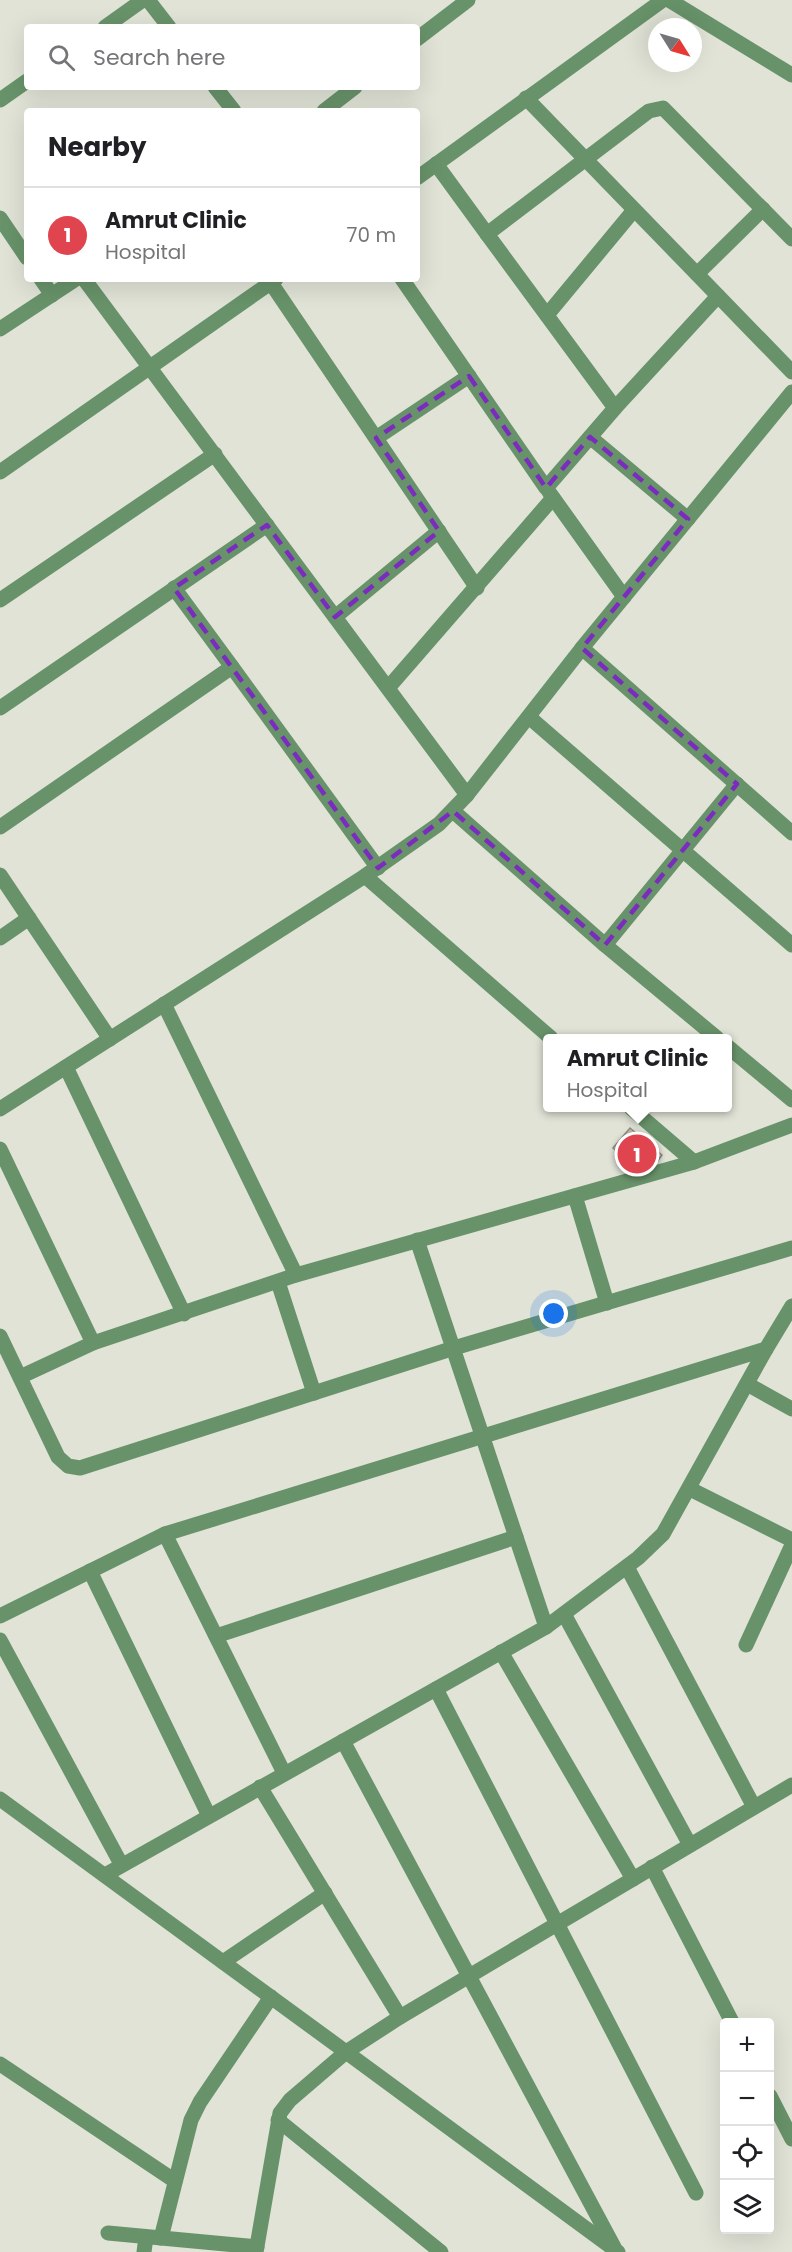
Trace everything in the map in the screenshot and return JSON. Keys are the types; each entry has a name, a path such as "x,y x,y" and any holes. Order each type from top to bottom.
{"street":[{"path":"110,24 146,0 166,24"},
{"path":"420,37 468,0"},
{"path":"420,176 663,0"},
{"path":"669,0 792,75"},
{"path":"0,100 24,83"},
{"path":"217,90 232,108"},
{"path":"328,108 351,90"},
{"path":"526,98 792,372"},
{"path":"487,234 649,111 663,108 792,239"},
{"path":"436,164 615,408"},
{"path":"697,274 763,209"},
{"path":"547,315 634,210"},
{"path":"0,218 24,254"},
{"path":"43,282 52,295"},
{"path":"0,328 72,282"},
{"path":"86,282 467,795"},
{"path":"0,472 272,282"},
{"path":"274,282 477,588"},
{"path":"404,282 549,493 624,597"},
{"path":"388,688 477,588 590,437 718,296"},
{"path":"376,438 469,376"},
{"path":"0,1109 371,872 439,825 467,795 582,648 792,392"},
{"path":"590,437 688,519"},
{"path":"0,600 214,454"},
{"path":"0,708 267,525"},
{"path":"335,617 439,531"},
{"path":"174,588 232,667 371,872 548,1034"},
{"path":"582,648 792,833"},
{"path":"0,827 232,667"},
{"path":"529,717 792,945"},
{"path":"605,945 736,784"},
{"path":"453,811 605,945 712,1034"},
{"path":"0,875 110,1039"},
{"path":"0,938 29,918"},
{"path":"164,1004 296,1275"},
{"path":"732,1051 792,1100"},
{"path":"66,1067 184,1314"},
{"path":"637,1112 694,1162"},
{"path":"20,1377 93,1343 296,1275 694,1162 792,1125"},
{"path":"0,1149 93,1343"},
{"path":"575,1196 607,1303"},
{"path":"417,1240 546,1627"},
{"path":"0,1336 58,1458 68,1466 80,1468 454,1348 792,1248"},
{"path":"278,1282 314,1393"},
{"path":"105,1875 546,1627 627,1567 663,1534 792,1306"},
{"path":"0,1616 165,1534 766,1349"},
{"path":"747,1384 792,1409"},
{"path":"690,1489 792,1543 746,1645"},
{"path":"165,1534 285,1773"},
{"path":"216,1636 516,1537"},
{"path":"627,1567 754,1807"},
{"path":"90,1571 209,1816"},
{"path":"564,1614 690,1845"},
{"path":"0,1640 122,1864"},
{"path":"501,1652 633,1879"},
{"path":"436,1689 696,2193"},
{"path":"342,1741 617,2252"},
{"path":"108,2233 150,2242 256,2250 278,2120 280,2113 290,2100 346,2052 400,2017 792,1785"},
{"path":"260,1787 400,2017"},
{"path":"0,1799 617,2252"},
{"path":"652,1868 730,2018"},
{"path":"224,1962 324,1893"},
{"path":"150,2242 175,2181 186,2135 200,2102 271,1997"},
{"path":"0,2064 175,2181"},
{"path":"774,2104 792,2139"},
{"path":"278,2120 441,2252"}],"highlighted area":[{"path":"469,376 546,488 590,437 688,519 582,648 737,784 605,945 453,811 378,868 174,588 267,525 335,617 439,531 376,438"}],"building":[{"path":"630,1128 662,1155 656,1163 636,1168 613,1148"}],"place":[{"name":"Amrut Clinic","path":"637,1154"}]}
